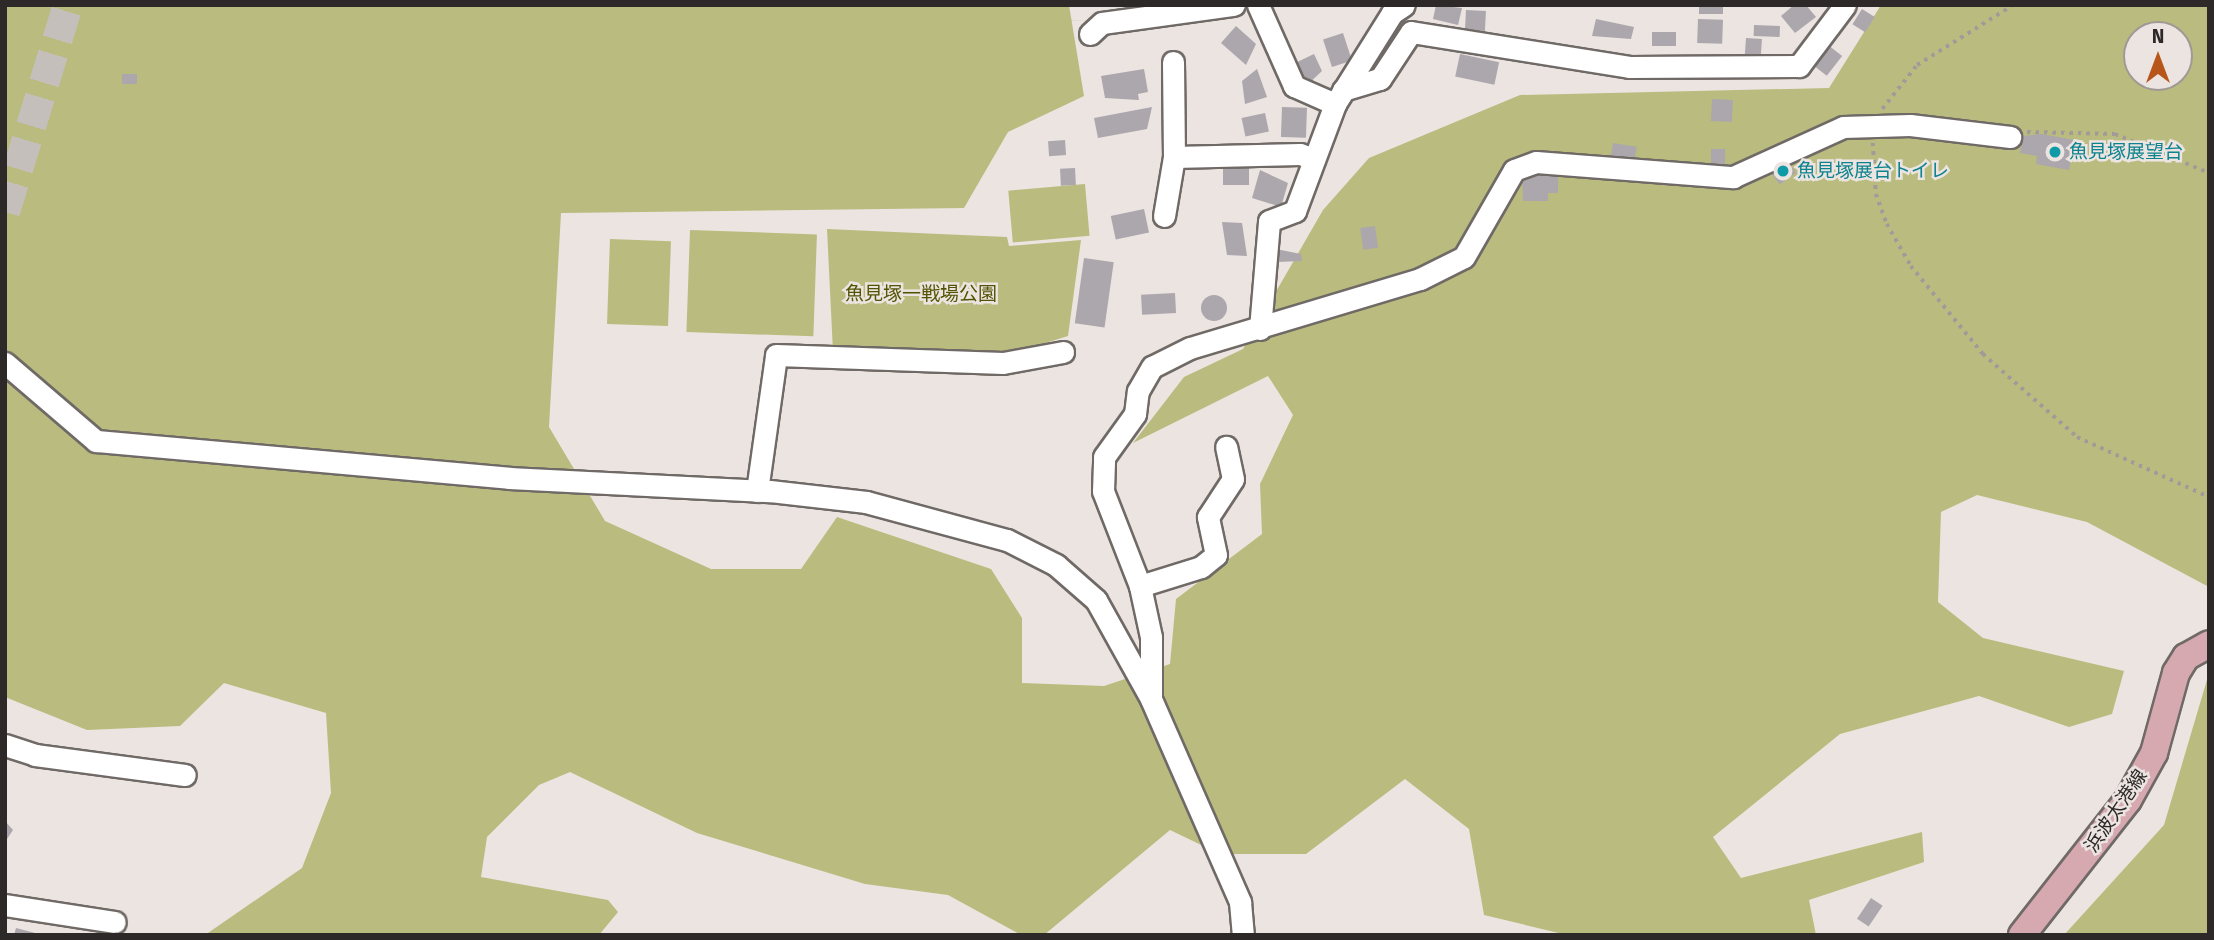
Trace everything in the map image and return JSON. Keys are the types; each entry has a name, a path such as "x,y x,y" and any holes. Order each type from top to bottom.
{"main road":[{"name":"浜波太港線","path":"2022,935 2128,800 2154,753 2172,682 2186,657 2209,644"}],"street":[{"path":"1090,34 1102,23 1234,5"},
{"path":"1258,5 1294,86 1339,97 1380,79 1411,32 1629,67 1799,66 1844,5"},
{"path":"1260,329 1269,221 1295,212 1339,97 1392,13 1404,5"},
{"path":"1164,216 1174,157 1173,62"},
{"path":"1151,699 1151,637 1140,586 1103,491 1104,457 1135,414 1138,391 1152,367 1190,348 1420,279 1464,257 1514,170 1536,162 1733,177 1814,135 1875,126 2010,137"},
{"path":"1174,157 1300,154 1314,159"},
{"path":"757,491 776,355 1003,363 1063,352"},
{"path":"5,363 96,440 509,478 757,491 866,502 1007,540 1056,565 1096,600 1151,699 1240,902 1242,935"},
{"path":"1140,586 1201,567 1216,555 1208,517 1233,479 1226,447"},
{"path":"5,745 35,755 185,775"},
{"path":"5,905 115,922"}],"path":[{"path":"2013,5 1917,65 1886,99 1875,126 1876,194 1887,224 1911,266 1983,354 2077,437 2209,497"},
{"path":"2010,137 2047,128 2098,130 2209,173"}],"green space":[{"path":"5,5 1069,5 1084,96 1008,132 964,208 561,213 549,427 605,521 711,569 801,569 837,517 991,569 1022,618 1022,683 1104,686 1170,664 1176,599 1262,534 1260,484 1293,415 1268,376 1133,443 1184,377 1243,349 1323,210 1369,158 1520,95 1829,88 1881,5 2209,5 2209,587 2087,522 1977,495 1941,512 1938,602 1983,638 2124,671 2112,714 2069,727 1979,696 1840,734 1713,837 1741,878 1922,832 1924,862 1809,900 1816,935 1567,935 1484,915 1469,829 1405,779 1306,854 1220,854 1170,830 1044,935 1021,935 948,895 865,884 697,833 570,772 539,785 487,837 481,877 608,900 618,912 599,935 205,935 302,868 331,793 326,713 224,683 180,726 87,730 5,697"},
{"path":"1085,184 1090,236 1013,243 1008,191"},
{"name":"魚見塚一戦場公園","path":"827,229 1007,237 1009,246 1081,240 1068,336 1003,356 833,352"},
{"path":"690,230 817,234 813,336 686,332"},
{"path":"610,239 671,241 668,326 607,324"},
{"path":"2209,673 2209,935 2064,935 2164,825"}],"building":[{"path":"1436,5 1462,8 1458,25 1433,19"},
{"path":"1699,5 1723,5 1723,14 1699,14"},
{"path":"1794,5 1806,5 1816,17 1795,33 1781,16"},
{"path":"1862,9 1875,17 1865,32 1852,24"},
{"path":"1466,10 1486,11 1485,31 1465,30"},
{"path":"1596,19 1634,27 1631,39 1592,36"},
{"path":"1698,19 1723,20 1722,44 1697,43"},
{"path":"1754,25 1780,26 1780,37 1754,36"},
{"path":"1236,26 1256,44 1246,65 1221,43"},
{"path":"1652,32 1676,32 1676,46 1652,46"},
{"path":"1343,33 1352,61 1332,67 1323,39"},
{"path":"1746,38 1762,39 1760,60 1745,59"},
{"path":"1828,45 1842,56 1827,76 1813,65"},
{"path":"1314,54 1322,71 1304,88 1293,64"},
{"path":"1460,54 1499,62 1494,85 1455,76"},
{"path":"1144,69 1148,92 1138,94 1139,100 1105,98 1101,76"},
{"path":"1257,69 1267,97 1245,104 1242,81"},
{"path":"122,74 137,74 137,84 122,84"},
{"path":"1712,99 1733,100 1732,122 1711,121"},
{"path":"1152,107 1147,129 1098,138 1094,118"},
{"path":"1282,107 1307,108 1306,138 1281,137"},
{"path":"1265,113 1269,132 1245,137 1242,118"},
{"path":"2041,134 2075,140 2069,170 2036,164 2037,156 2020,153 2023,136"},
{"path":"1065,140 1066,155 1049,156 1048,141"},
{"path":"1613,143 1637,147 1635,161 1611,157"},
{"path":"1711,149 1725,149 1725,164 1711,164"},
{"name":"魚見塚展台トイレ","path":"1786,159 1796,173 1780,185 1770,171"},
{"path":"1075,168 1076,185 1061,186 1060,169"},
{"path":"1223,168 1249,168 1249,185 1223,185"},
{"path":"1260,170 1288,183 1281,207 1252,198"},
{"path":"1558,175 1558,193 1548,193 1548,201 1523,201 1522,176"},
{"path":"1144,209 1149,232 1116,240 1111,216"},
{"path":"1222,222 1242,223 1247,256 1227,255"},
{"path":"1375,226 1378,248 1363,250 1360,228"},
{"path":"1271,248 1301,254 1302,261 1277,262"},
{"path":"1084,258 1114,262 1105,328 1075,323"},
{"path":"1175,293 1176,313 1142,315 1141,295"},
{"path":"1214,295 1223,299 1227,308 1223,317 1214,321 1205,317 1201,308 1205,299"},
{"path":"5,821 13,830 5,842"},
{"path":"1871,898 1883,906 1869,927 1857,919"},
{"path":"16,928 39,934 39,935 14,935"}],"tunnel":[{"path":"5,212 68,5"}],"place":[{"name":"魚見塚展望台","path":"2055,152"},
{"name":"魚見塚展台トイレ","path":"1783,171"}]}
